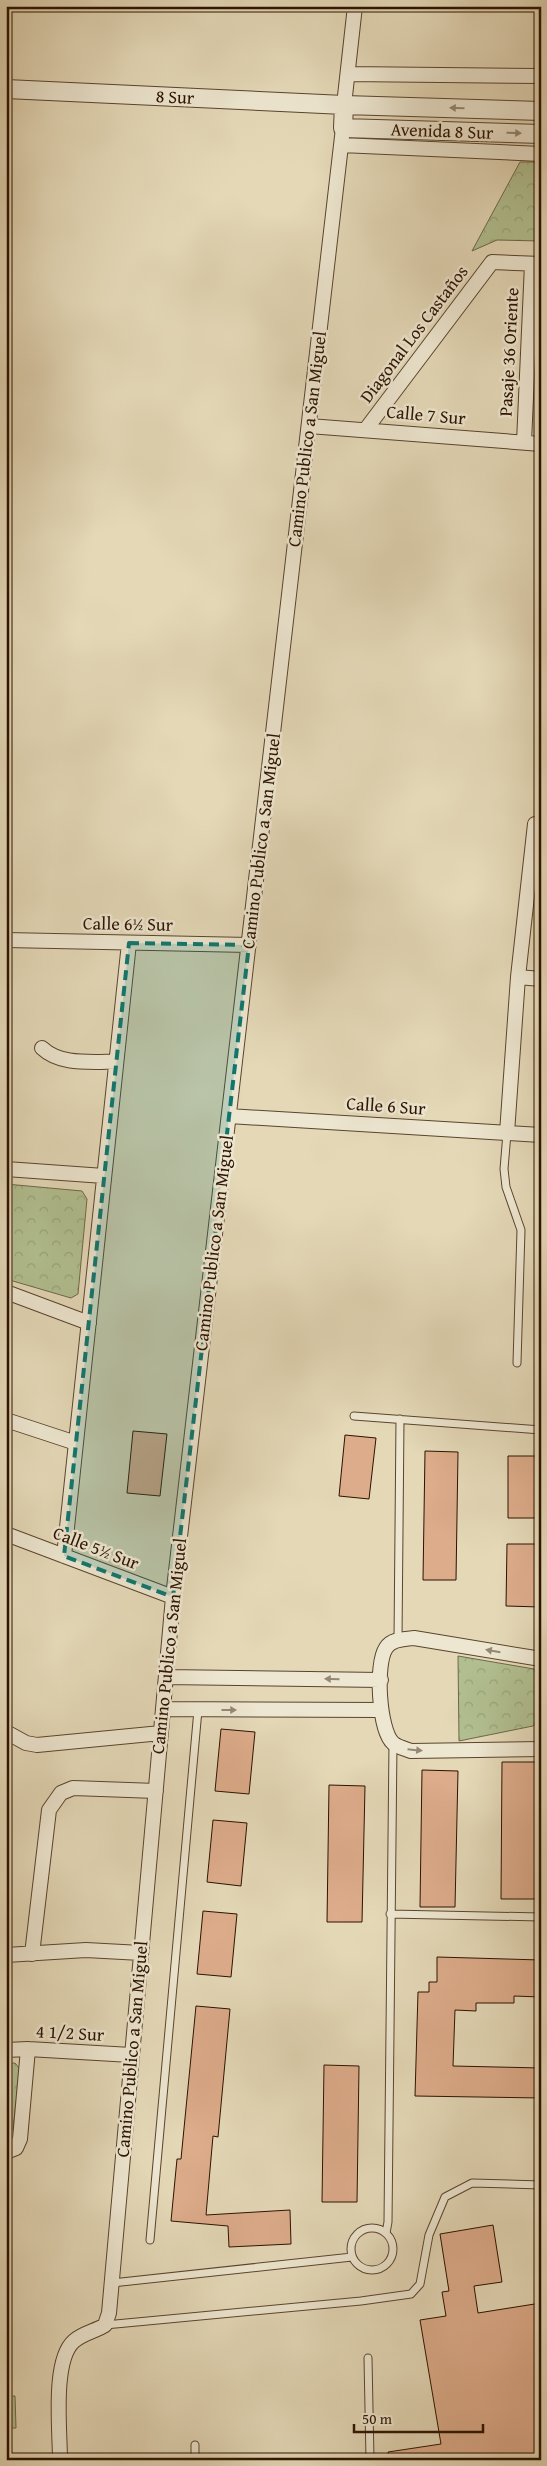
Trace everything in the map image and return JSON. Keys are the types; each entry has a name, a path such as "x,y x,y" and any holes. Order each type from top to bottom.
{"street":[{"name":"Camino Publico a San Miguel","path":"105,2325 109,2314 112,2283 173,1597 309,426 355,6"},
{"path":"348,74 541,76"},
{"name":"8 Sur","path":"6,89 344,105"},
{"name":"Avenida 8 Sur","path":"344,105 541,111"},
{"name":"Avenida 8 Sur","path":"342,136 541,134"},
{"path":"342,136 541,154"},
{"name":"Diagonal Los Castaños","path":"366,429 492,262 537,264"},
{"name":"Pasaje 36 Oriente","path":"524,442 537,264"},
{"name":"Calle 7 Sur","path":"309,426 541,444"},
{"path":"507,1133 518,977 535,824"},
{"name":"Calle 6½ Sur","path":"6,940 249,945"},
{"path":"64,1556 129,942"},
{"path":"518,977 541,979"},
{"path":"42,1048 53,1056 65,1060 116,1062"},
{"name":"Calle 6 Sur","path":"229,1116 541,1135"},
{"path":"6,1169 104,1176"},
{"path":"6,1292 89,1323"},
{"path":"6,1420 76,1444"},
{"name":"Calle 5½ Sur","path":"6,1534 173,1597"},
{"path":"541,1659 414,1638 398,1640 386,1648 381,1662 381,1710 386,1732 394,1743 411,1751 541,1749"},
{"path":"166,1677 381,1680"},
{"path":"163,1710 381,1710"},
{"path":"6,1732 26,1743 37,1744 161,1733"},
{"path":"32,1954 49,1810 61,1794 73,1788 156,1791"},
{"path":"6,1955 86,1950 141,1953"},
{"path":"6,2152 16,2148 20,2139 28,2049"},
{"name":"4 1/2 Sur","path":"6,2050 28,2049 131,2055"},
{"path":"60,2460 61,2362 75,2340 105,2325"}],"lane":[{"path":"507,1133 504,1169 506,1188 521,1230 517,1363"},
{"path":"354,1416 541,1430"},
{"path":"398,1640 400,1419"},
{"path":"150,2240 198,1710"},
{"path":"386,2233 388,2222 390,1914 394,1743"},
{"path":"390,1914 541,1918"},
{"path":"105,2325 361,2301 411,2294 420,2284 429,2235 445,2196 472,2182 541,2185"},
{"path":"112,2283 352,2257 366,2268 373,2269 386,2264 393,2251 390,2238 386,2233 374,2228 361,2231 352,2241 352,2257"},
{"path":"368,2358 370,2460"},
{"path":"195,2445 195,2460"}],"highlighted area":[{"path":"129,943 249,945 229,1116 173,1597 64,1556"}],"green space":[{"path":"520,162 541,162 541,241 497,240 472,251"},
{"path":"6,1184 82,1191 87,1199 78,1294 71,1298 6,1279"},
{"path":"458,1656 534,1669 541,1690 541,1706 533,1726 459,1741"},
{"path":"15,2063 20,2069 13,2129 6,2137 6,2064"},
{"path":"6,2396 15,2396 16,2428 6,2428"}],"building":[{"path":"133,1431 167,1434 160,1496 127,1493"},
{"path":"345,1435 376,1438 369,1499 339,1496"},
{"path":"425,1451 458,1452 456,1580 423,1580"},
{"path":"508,1456 541,1456 541,1518 508,1518"},
{"path":"507,1544 541,1544 540,1607 506,1606"},
{"path":"221,1729 255,1732 249,1794 215,1791"},
{"path":"502,1762 537,1762 537,1899 501,1899"},
{"path":"422,1770 458,1771 455,1907 420,1907"},
{"path":"329,1785 365,1786 362,1922 327,1922"},
{"path":"213,1820 247,1823 241,1886 207,1882"},
{"path":"203,1911 237,1914 231,1977 197,1974"},
{"path":"437,1957 541,1960 541,1997 514,1996 514,2003 476,2003 476,2011 455,2010 453,2066 541,2068 541,2098 415,2096 418,1992 429,1992 429,1982 437,1982"},
{"path":"196,2006 230,2009 218,2137 213,2136 206,2215 290,2210 291,2244 229,2247 228,2226 171,2221 177,2159 181,2159"},
{"path":"324,2065 359,2066 357,2202 322,2202"},
{"path":"493,2225 502,2282 474,2286 478,2313 541,2303 541,2460 389,2460 388,2452 441,2444 420,2320 446,2316 442,2292 449,2291 440,2234"}]}
